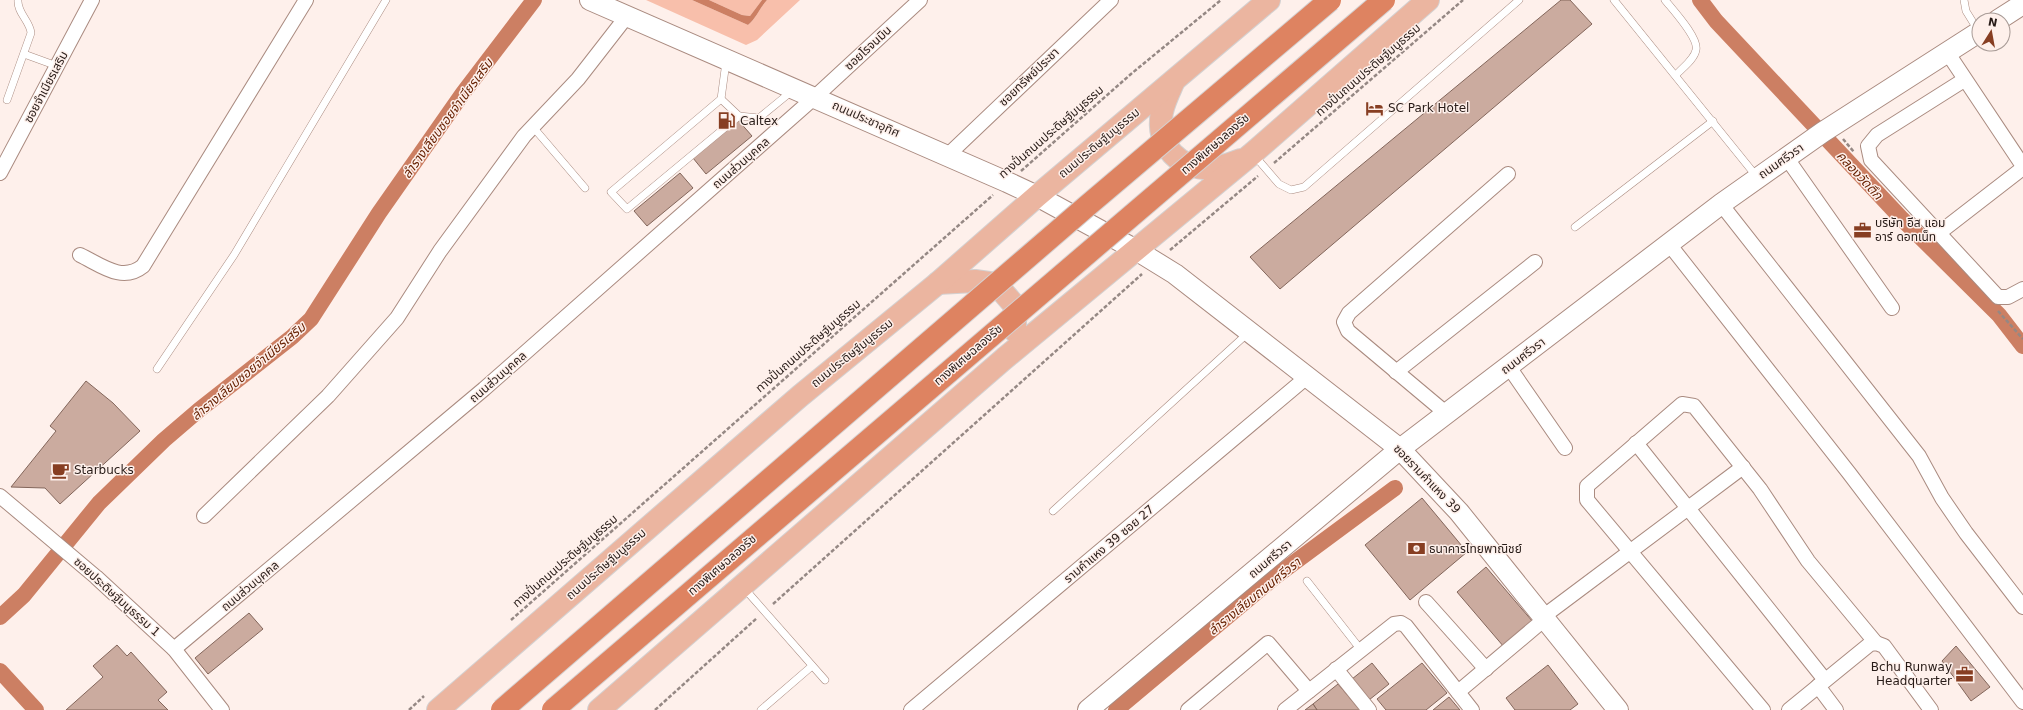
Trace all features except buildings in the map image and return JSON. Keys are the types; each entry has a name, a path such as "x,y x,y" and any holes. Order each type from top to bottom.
{"highway":[{"path":"502,710 1087,206 1330,0"},
{"name":"ทางพิเศษฉลองรัช","path":"553,710 1384,0"}],"main road":[{"name":"ถนนประชาอุทิศ","path":"590,0 795,88 1007,182 1136,250"},
{"name":"ถนนประดิษฐ์มนูธรรม","path":"432,702 938,283 1036,196 1269,0"},
{"path":"599,710 1005,358 1136,250 1256,160 1428,0"},
{"path":"2010,12 2023,4"},
{"name":"ถนนศรีวรา","path":"1088,710 1400,449 1670,244 1720,204 1821,133 1971,37"},
{"path":"1174,81 1162,112 1161,128 1165,143 1174,158 1199,167 1212,168 1256,160"},
{"name":"ซอยรามคำแหง 39","path":"1136,250 1157,262 1194,288 1400,449 1459,512 1545,617 1612,705"},
{"path":"938,283 975,280 996,284 1015,306 1015,337 1005,358"}],"street":[{"name":"ซอยจำเนียรเสริม","path":"0,174 92,0"},
{"path":"80,255 122,274 133,272 143,266 306,0"},
{"name":"ซอยโรจนมิน","path":"815,97 920,0"},
{"name":"ซอยทรัพย์ประชา","path":"948,155 1111,0"},
{"path":"204,516 328,396 397,318 440,251 533,127 578,79 627,16"},
{"path":"1939,233 2023,167 1964,80 1947,52"},
{"path":"1964,80 1877,136 1868,146 1871,160 1998,297 2008,297 2023,289"},
{"name":"ถนนส่วนบุคคล","path":"174,649 484,389 815,97"},
{"path":"1786,157 1892,308"},
{"path":"1447,414 1348,331 1344,322 1348,313 1508,174"},
{"path":"1720,204 1919,456 1942,498 1966,533 2023,607"},
{"path":"1670,244 1849,473 2023,702"},
{"path":"1396,372 1535,262"},
{"path":"1509,367 1565,448"},
{"name":"รามคำแหง 39 ซอย 27","path":"911,710 1307,377"},
{"path":"1763,710 1587,500 1587,486 1682,404 1694,406 1760,489 1808,561 1876,643 1884,646 1931,710"},
{"path":"1636,443 1821,683 1836,710"},
{"path":"1458,692 1545,617 1630,550 1743,467"},
{"name":"ซอยประดิษฐ์มนูธรรม 1","path":"0,496 96,577 174,649 222,710"},
{"path":"1426,602 1486,669"},
{"path":"1285,710 1394,624 1401,623 1406,626 1472,710"},
{"path":"1188,710 1268,643 1310,691"},
{"path":"1789,710 1870,644 1876,643"},
{"path":"1336,669 1369,710"}],"lane":[{"path":"7,100 31,33 30,26 18,6 18,0"},
{"path":"157,369 234,255 386,0"},
{"path":"1256,160 1279,184 1291,190 1304,187 1519,0"},
{"path":"1614,0 1713,120 1757,177"},
{"path":"1665,0 1696,40 1696,50 1692,58 1676,75"},
{"path":"1964,0 1966,10 1971,18"},
{"path":"24,54 57,66"},
{"path":"726,59 721,99 611,192 626,209 739,116"},
{"path":"721,99 739,116 759,118 795,88"},
{"path":"1575,227 1713,120"},
{"path":"533,127 585,188"},
{"path":"1053,510 1250,332"},
{"path":"1307,581 1361,650"},
{"path":"742,587 825,680"},
{"path":"761,710 812,666"}],"path":[{"name":"ทางปั่นถนนประดิษฐ์มนูธรรม","path":"510,620 1007,182 1131,74 1221,0"},
{"name":"ทางปั่นถนนประดิษฐ์มนูธรรม","path":"655,710 1157,262 1256,160 1463,0"},
{"path":"409,710 432,702"}],"shaded area":[{"path":"646,0 692,0 748,25 767,0 800,0 757,40 746,45"},
{"path":"692,0 709,0 742,15 750,16 762,0 767,0 748,25"},
{"path":"709,0 762,0 750,16 742,15"}],"waterway":[{"name":"ลำรางเลียบซอยจำเนียรเสริม","path":"0,617 24,595 99,503 164,440 199,410 292,337 311,319 379,213 463,93 534,0"},
{"name":"คลองวัดตึก","path":"1700,0 1716,21 1902,219 1999,315 2023,346"},
{"name":"ลำรางเลียบถนนศรีวรา","path":"1116,710 1276,576 1395,488"},
{"path":"0,671 36,710"}],"place":[{"name":"SC Park Hotel","path":"1375,108"},
{"name":"Caltex","path":"727,121"},
{"name":"บริษัท อีส แอม อาร์ ดอทเน็ท","path":"1862,230"},
{"name":"Starbucks","path":"61,470"},
{"name":"ธนาคารไทยพาณิชย์","path":"1416,549"},
{"name":"Bchu Runway Headquarter","path":"1965,674"}]}
